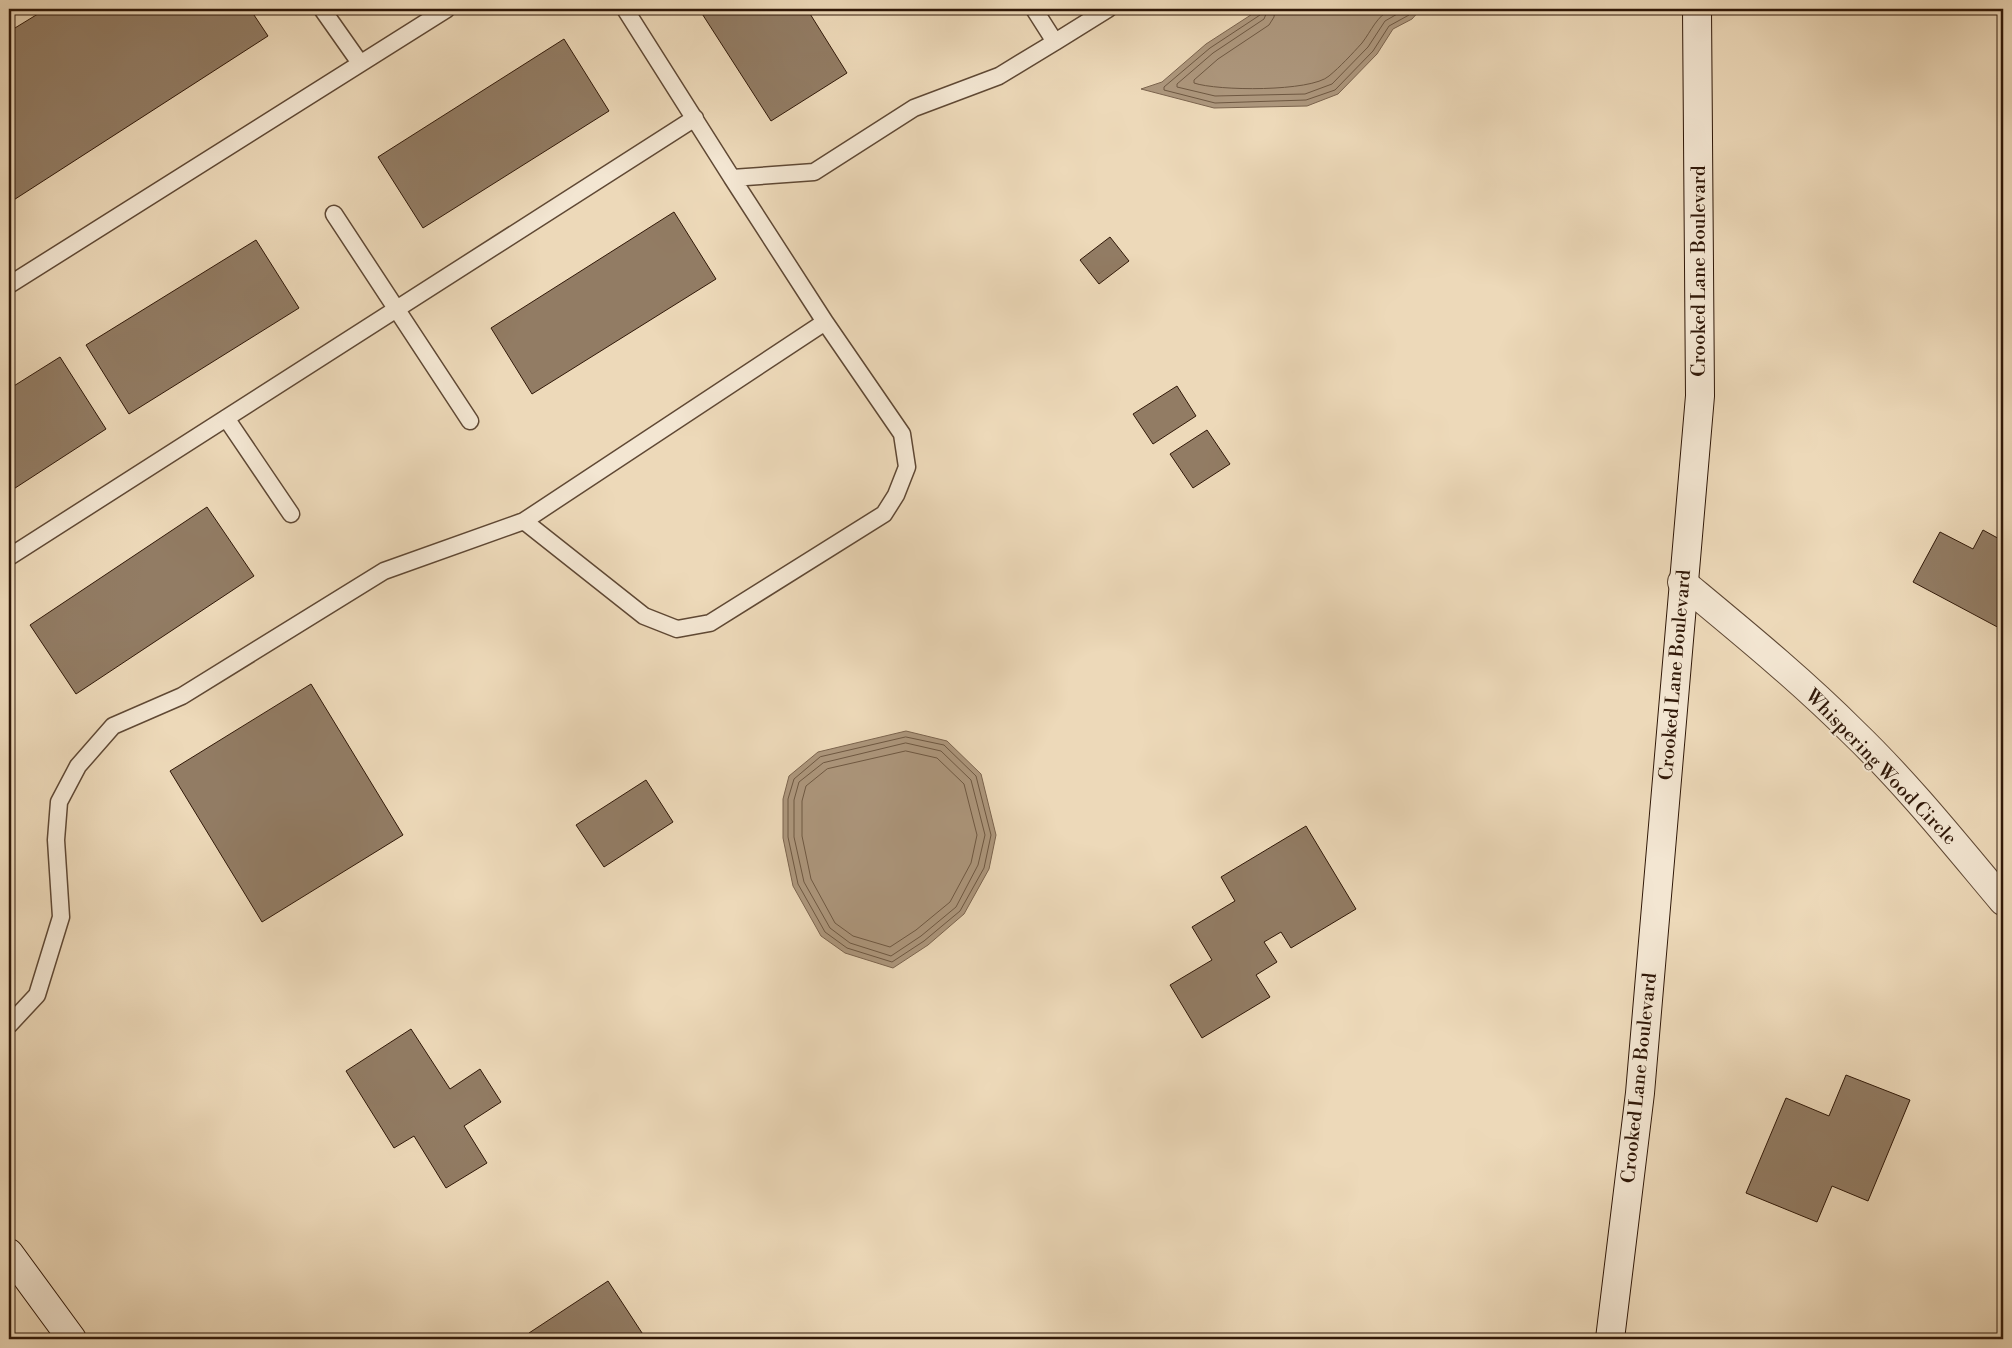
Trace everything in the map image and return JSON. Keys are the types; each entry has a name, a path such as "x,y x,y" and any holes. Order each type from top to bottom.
{"street":[{"name":"Crooked Lane Boulevard","path":"1610,1339 1640,1092 1682,582 1700,396 1697,9"},
{"name":"Whispering Wood Circle","path":"1682,582 1782,665 1855,734 1927,811 2003,901"},
{"path":"9,1253 72,1339"}],"lane":[{"path":"322,9 360,63"},
{"path":"524,521 644,616 677,630 710,623 884,514 896,495 907,467 902,434 825,322 625,9"},
{"path":"1034,9 1055,42"},
{"path":"732,178 814,172 914,108 999,76 1108,9"},
{"path":"9,285 442,10"},
{"path":"9,557 695,118"},
{"path":"334,214 398,308 470,421"},
{"path":"9,1025 37,995 61,917 56,840 59,802 78,766 113,726 182,696 384,570 524,521 825,322"},
{"path":"226,418 291,514"}],"water":[{"path":"1260,9 1421,9 1412,19 1393,29 1377,54 1338,94 1307,106 1214,108 1141,89 1162,82 1206,44"},
{"path":"906,731 947,741 981,774 996,835 989,869 964,914 928,945 893,968 845,953 821,936 793,886 783,838 783,799 789,776 818,752"}],"building":[{"path":"46,9 250,9 268,36 9,203 9,39 13,36 10,31"},
{"path":"699,9 807,9 847,73 771,121"},
{"path":"564,39 609,111 423,228 378,157"},
{"path":"674,212 716,279 532,394 491,328"},
{"path":"1110,237 1129,261 1099,284 1080,260"},
{"path":"256,240 299,308 129,414 86,345"},
{"path":"60,357 106,429 9,492 9,389"},
{"path":"1177,386 1196,416 1153,444 1133,414"},
{"path":"1207,430 1230,464 1193,488 1170,454"},
{"path":"207,507 254,576 76,694 30,625"},
{"path":"1983,530 2003,541 2003,630 1913,582 1940,532 1973,549"},
{"path":"311,684 403,835 262,922 170,771"},
{"path":"646,780 673,822 604,867 576,825"},
{"path":"1306,826 1356,909 1291,948 1281,932 1264,942 1277,962 1256,975 1270,997 1202,1038 1170,985 1212,960 1192,927 1235,901 1221,877"},
{"path":"411,1029 450,1089 480,1069 501,1102 464,1126 487,1163 446,1188 414,1136 394,1148 346,1071"},
{"path":"1846,1075 1910,1100 1868,1201 1832,1186 1817,1222 1746,1193 1786,1098 1829,1116"},
{"path":"608,1281 646,1339 533,1339 529,1333"}]}
